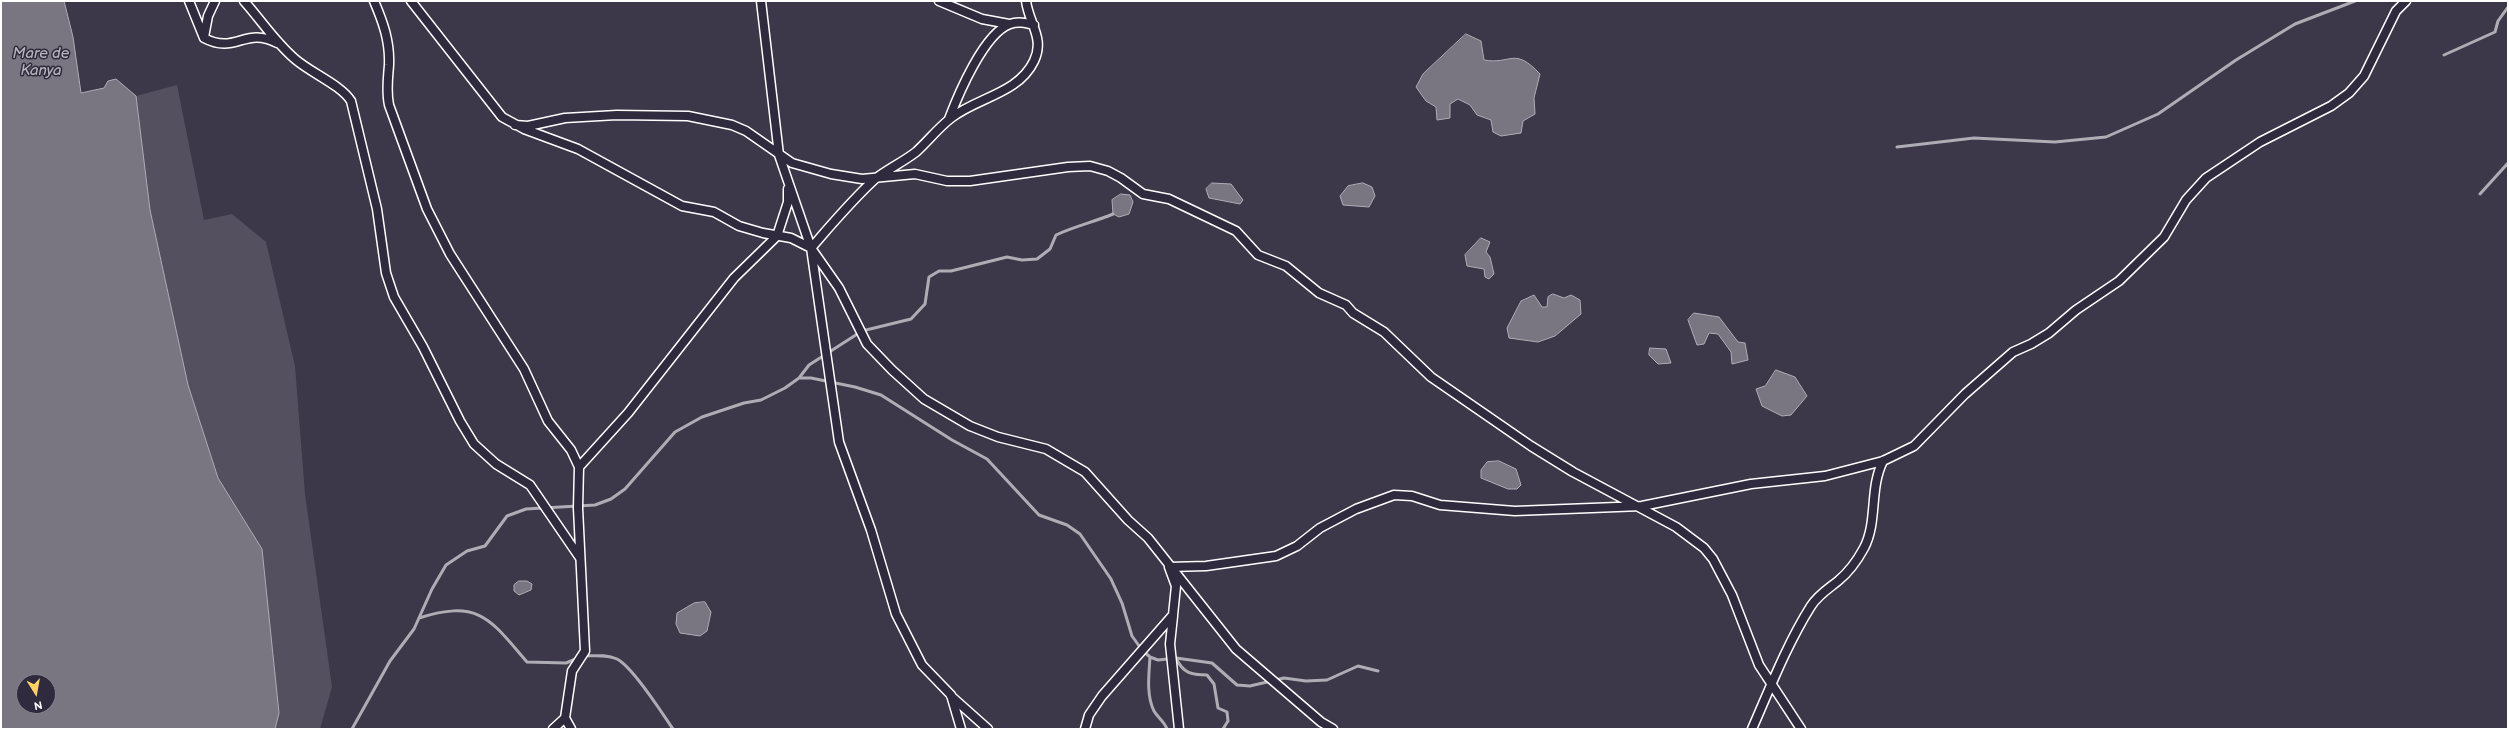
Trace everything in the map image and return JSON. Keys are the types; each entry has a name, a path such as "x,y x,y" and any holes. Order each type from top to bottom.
{"street":[{"path":"189,1 204,38 217,44 229,44 259,36 279,44"},
{"path":"204,38 208,16 215,1"},
{"path":"244,1 279,44 316,75 346,94 351,101 377,209 386,273 392,291 474,444 491,459 530,485 544,503 581,560"},
{"path":"374,1 387,36 389,64 386,91 389,105 427,209 450,254 524,369 548,421 571,450 579,467 578,508 585,651 572,671 565,718 571,729"},
{"path":"411,1 502,117 515,124 578,149 682,206 714,212 739,226 791,238 811,248 839,288 867,344 924,399 970,426 998,437 1046,449 1085,472 1128,520 1148,538 1169,567 1236,649 1321,722 1333,729"},
{"path":"761,1 779,155 811,248 839,442 871,530 896,614 922,665 951,696 988,729"},
{"path":"939,1 982,18 1009,24 1024,22 1034,25"},
{"path":"811,248 876,179 915,153 949,120 962,110 1013,87 1026,75 1034,60 1039,44 1038,33 1030,21 1026,1"},
{"path":"1169,567 1206,566 1276,556 1356,509 1394,495 1412,496 1440,505 1515,511 1642,506 1751,484 1825,476 1883,461 1914,446 1965,394 2013,352 2032,344 2049,333 2082,306 2119,281 2164,237 2186,200 2206,178 2260,142 2331,106 2349,93 2364,76 2396,11 2406,1"},
{"path":"949,120 963,83 974,64 997,33 1009,24"},
{"path":"515,124 528,126 565,118 617,115 688,116 732,125 746,131 779,155 809,169 862,179 876,179 915,174 947,181 970,181 1068,167 1090,166 1108,171 1143,194 1169,199 1236,231 1258,255 1286,266 1319,293 1346,305 1353,313 1384,332 1431,377 1531,446 1573,472 1642,506 1676,527 1704,548 1713,559 1732,595 1759,664 1771,686 1801,729"},
{"path":"579,467 628,413 734,278 777,236 788,202 788,182"},
{"path":"1752,729 1771,686 1812,605 1822,592 1853,567 1865,547 1872,520 1874,486 1883,461"},
{"path":"1169,567 1176,586 1170,644 1179,729"},
{"path":"1085,729 1089,715 1102,696 1173,616"},
{"path":"951,696 960,728"},
{"path":"552,729 565,718"}],"shaded area":[{"path":"177,85 204,220 232,214 266,242 295,366 305,494 332,687 320,729 275,729 279,713 262,549 218,478 188,385 150,210 136,96"}],"water":[{"name":"Mare de Kanya","path":"1,1 64,1 73,37 81,93 104,88 108,81 116,79 136,96 150,210 188,385 218,478 262,549 279,713 275,729 1,729"},
{"path":"1466,34 1481,41 1484,60 1493,61 1512,58 1518,59 1524,61 1540,74 1534,98 1535,114 1523,121 1521,133 1501,136 1493,132 1491,120 1477,115 1470,105 1458,99 1450,104 1450,118 1437,120 1436,107 1426,101 1416,87 1423,74"},
{"path":"1212,183 1231,184 1243,200 1240,204 1209,198 1206,189"},
{"path":"1363,183 1372,187 1375,196 1369,207 1343,205 1340,196 1348,186"},
{"path":"1121,194 1130,195 1133,202 1129,214 1119,217 1113,214 1112,200"},
{"path":"1481,238 1490,242 1486,252 1490,257 1494,274 1489,279 1485,277 1484,269 1467,266 1465,255"},
{"path":"1553,294 1564,298 1571,295 1580,300 1581,314 1555,336 1538,342 1509,338 1507,328 1521,301 1534,295 1542,307 1547,307 1548,297"},
{"path":"1694,313 1719,317 1738,342 1745,343 1748,360 1732,364 1731,352 1718,334 1709,333 1704,344 1697,345 1688,320"},
{"path":"1650,348 1666,349 1671,363 1658,364 1649,355"},
{"path":"1776,370 1795,377 1807,396 1791,415 1782,416 1762,406 1756,389 1765,386"},
{"path":"1499,461 1516,469 1521,485 1517,489 1508,489 1481,478 1481,470 1487,462"},
{"path":"519,581 527,581 532,584 531,590 519,595 514,591 514,585"},
{"path":"705,602 711,612 707,631 700,636 680,633 676,624 677,613 694,603"}],"waterway":[{"path":"1897,147 1974,138 2055,142 2106,137 2158,114 2236,60 2295,24 2355,1"},
{"path":"2444,55 2495,32 2498,21 2508,7"},
{"path":"2480,194 2508,163"},
{"path":"799,378 809,365 862,331 911,319 925,304 929,277 939,271 951,271 1007,257 1022,260 1037,259 1050,249 1056,235 1113,214"},
{"path":"352,729 390,661 414,629 432,589 446,565 467,551 485,546 507,516 526,509 595,505 611,499 625,489 675,432 702,417 744,403 761,400 785,388 799,378 811,378 855,387 881,395 952,440 987,459 1039,515 1067,525 1080,534 1111,579 1122,603 1132,636 1142,650 1150,657 1158,660 1176,658 1185,670 1192,674 1207,675 1214,684 1218,708 1227,712 1228,721 1223,729"},
{"path":"419,618 439,613 456,611 470,612 482,617 492,624 503,634 527,662 566,663 578,658"},
{"path":"583,656 609,656 623,663 638,680 673,729"},
{"path":"1150,657 1149,684 1151,705 1167,729"},
{"path":"1176,658 1212,663 1237,685 1250,686 1284,678 1306,681 1327,680 1358,666 1378,671"}]}
